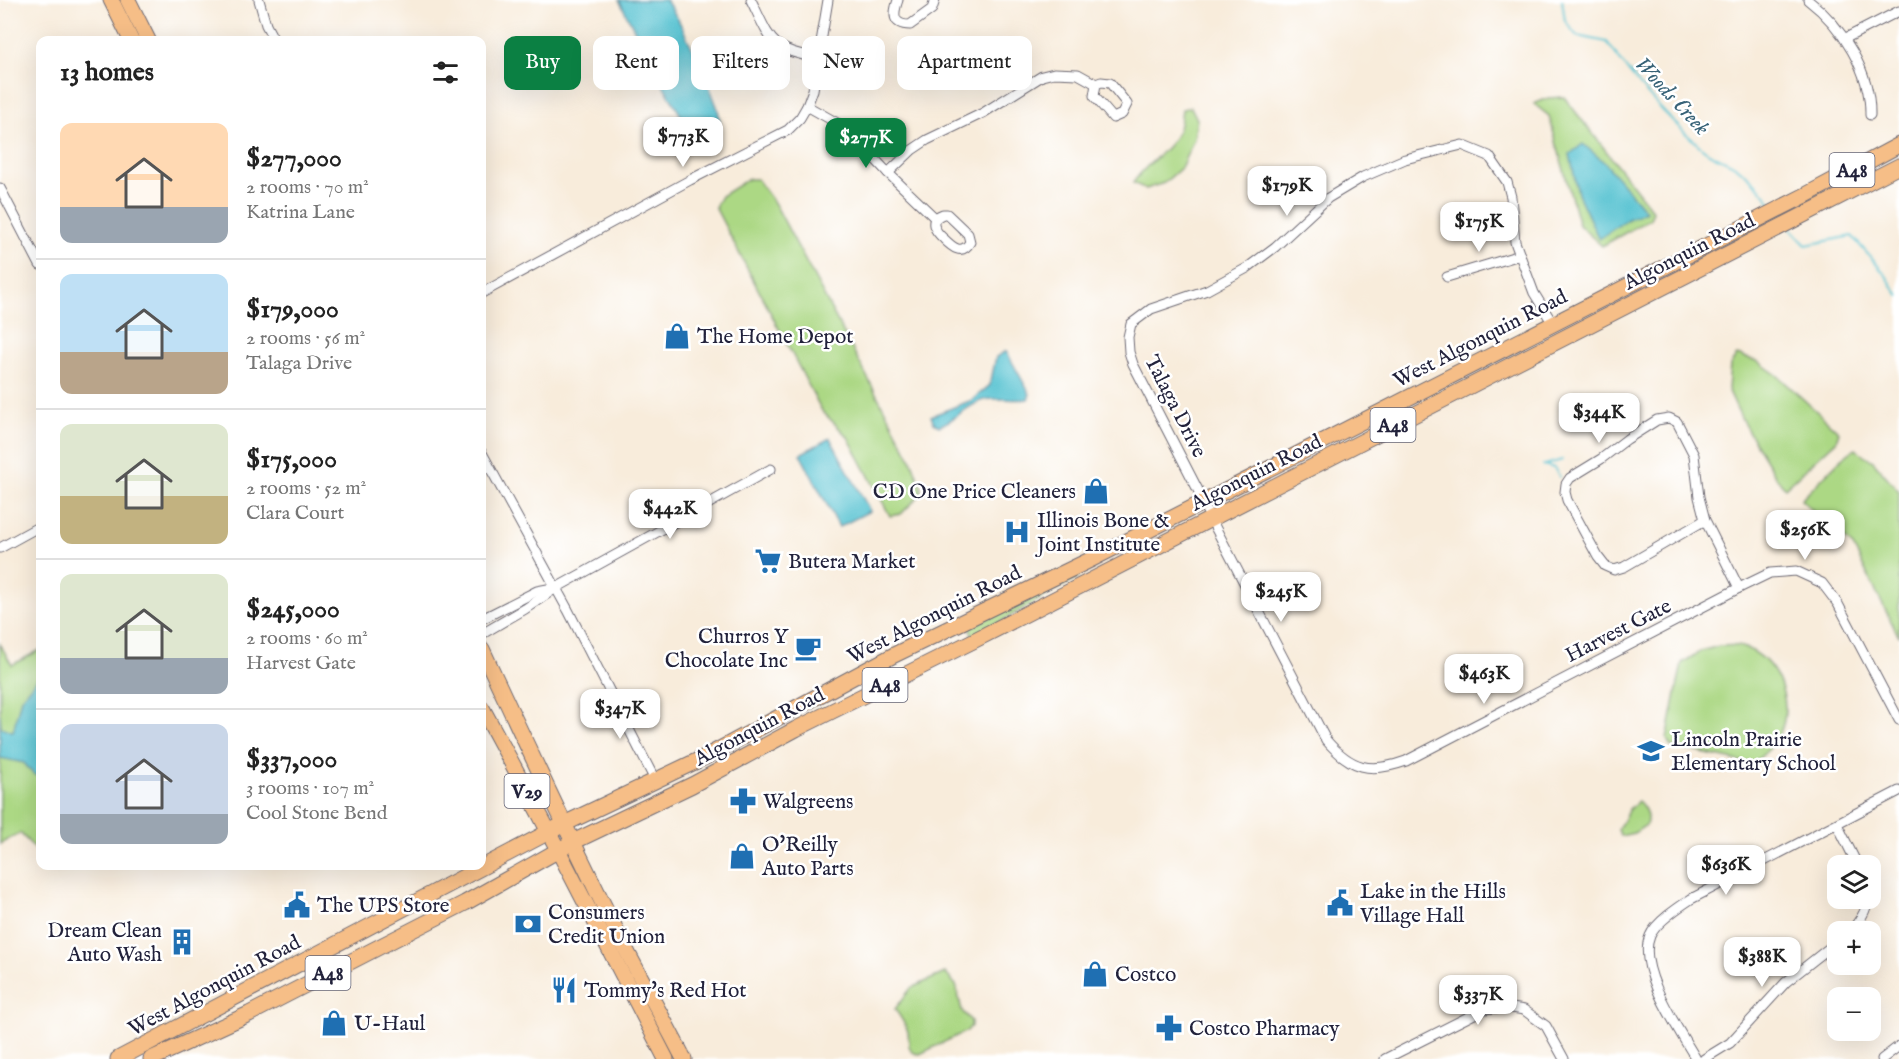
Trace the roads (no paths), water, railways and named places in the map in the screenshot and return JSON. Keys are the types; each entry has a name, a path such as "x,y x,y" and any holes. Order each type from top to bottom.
{"main road":[{"path":"111,0 129,36"},
{"path":"128,0 146,36"},
{"name":"West Algonquin Road","path":"486,866 564,824 656,782 789,714 894,656 1081,565 1899,146"},
{"name":"Algonquin Road","path":"151,1059 276,1000 465,903 573,842 643,810 796,729 974,641 1899,166"},
{"name":"V29","path":"486,658 564,824 684,1059"},
{"name":"V29","path":"486,715 666,1059"},
{"name":"West Algonquin Road","path":"118,1059 479,870"},
{"path":"379,947 379,939 383,931 452,885"},
{"path":"276,1000 281,990 354,944 371,927"}],"street":[{"path":"259,0 266,25 272,36"},
{"path":"751,0 771,39 778,47 787,52 802,54"},
{"path":"822,36 828,0"},
{"path":"898,0 895,10 896,20 899,24 910,25 932,9 935,0"},
{"path":"1808,0 1823,11 1845,38 1867,85 1870,116"},
{"path":"1845,38 1899,11"},
{"path":"888,173 912,150 927,140 983,113 1042,76 1054,73 1078,74 1096,84"},
{"path":"486,291 690,180 788,130 800,118 813,90"},
{"path":"807,106 846,128 888,173 936,218"},
{"name":"Talaga Drive","path":"1211,518 1133,364 1128,345 1131,324 1151,309 1207,290 1246,268 1275,247 1328,198 1363,177 1405,159 1462,145 1489,156 1507,182 1511,197 1515,242 1534,292 1553,324"},
{"path":"0,188 36,257"},
{"path":"1448,277 1520,255"},
{"path":"1705,520 1624,567 1614,570 1605,567 1598,557 1567,500 1566,484 1570,478 1656,420 1669,418 1677,422 1694,455 1699,497 1705,520 1738,588"},
{"path":"486,460 556,588 656,782"},
{"path":"486,631 556,588 771,469"},
{"name":"Harvest Gate","path":"1211,518 1326,740 1336,752 1351,763 1364,766 1391,766 1406,761 1770,573 1796,571 1822,583 1838,604 1899,720"},
{"path":"0,548 36,528"},
{"path":"486,617 537,591 556,588"},
{"path":"1696,1059 1649,969 1650,935 1670,913 1691,899 1899,791"},
{"path":"1837,824 1852,855"},
{"path":"1704,1059 1730,1043 1786,982 1827,950"},
{"path":"1385,1059 1484,1009 1506,1007 1524,1010 1546,1026 1564,1059"},
{"path":"1882,1059 1899,1047"}],"water":[{"path":"619,0 666,0 691,46 691,90 711,90 718,109 720,122 715,132 699,138 693,136 666,90 679,90 679,36 638,36"},
{"path":"1583,144 1605,163 1646,211 1626,220 1599,239 1578,194 1570,154"},
{"path":"1006,351 1030,394 1028,399 984,400 939,426 934,423 931,416 972,400 990,385 996,357"},
{"path":"830,438 870,511 839,527 800,454"},
{"path":"36,680 36,775 24,763 0,758 0,714 1,727 13,732 21,698"}],"waterway":[{"name":"Woods Creek","path":"1562,0 1565,21 1577,36 1607,42 1639,85 1676,124 1706,151 1743,172 1772,205"},
{"name":"Woods Creek","path":"1790,228 1806,245 1852,236 1885,274 1899,296"},
{"path":"1545,465 1562,460"},
{"path":"1543,465 1554,468 1560,477"}],"place":[{"name":"The Home Depot","path":"677,336"},
{"name":"CD One Price Cleaners","path":"1096,491"},
{"name":"Illinois Bone & Joint Institute","path":"1017,532"},
{"name":"Butera Market","path":"768,561"},
{"name":"Churros Y Chocolate Inc","path":"808,648"},
{"name":"Lincoln Prairie Elementary School","path":"1651,751"},
{"name":"Walgreens","path":"743,801"},
{"name":"O'Reilly Auto Parts","path":"742,856"},
{"name":"Lake in the Hills Village Hall","path":"1340,903"},
{"name":"The UPS Store","path":"297,905"},
{"name":"Consumers Credit Union","path":"528,924"},
{"name":"Dream Clean Auto Wash","path":"182,942"},
{"name":"Costco","path":"1095,974"},
{"name":"Tommy's Red Hot","path":"564,990"},
{"name":"U-Haul","path":"334,1023"},
{"name":"Costco Pharmacy","path":"1169,1028"}]}
